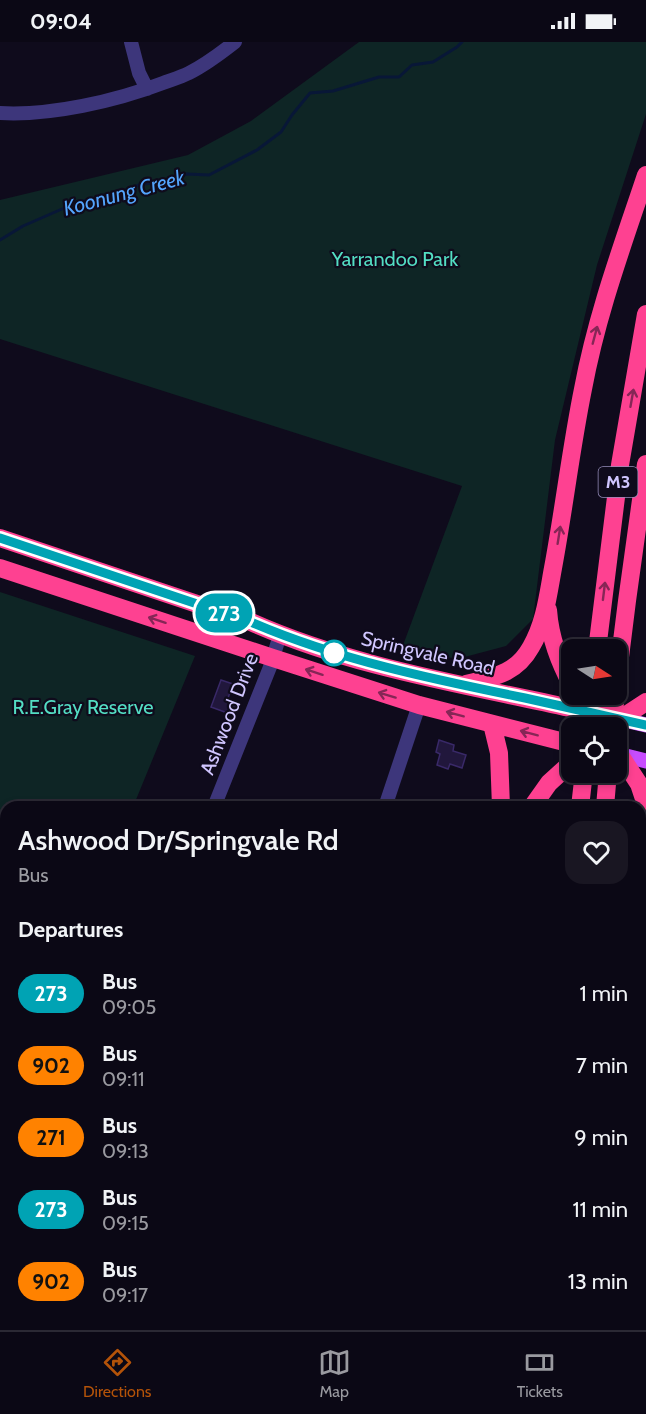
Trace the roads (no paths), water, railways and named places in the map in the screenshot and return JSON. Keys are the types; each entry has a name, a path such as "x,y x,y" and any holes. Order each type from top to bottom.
{"highway":[{"path":"561,664 551,635 548,610 549,593 575,434 592,344 615,266 646,175"},
{"name":"M3","path":"598,639 620,465 646,314"},
{"name":"M3","path":"622,639 646,464"},
{"name":"Springvale Road","path":"0,538 251,622 280,635 375,665 462,685 561,699"},
{"path":"0,568 419,705 561,742"},
{"path":"462,685 506,673 525,657 537,636 549,593"},
{"name":"Springvale Road","path":"578,705 589,717"},
{"path":"621,705 628,719"},
{"path":"492,724 499,753 501,801"},
{"path":"627,764 639,784 645,801"},
{"path":"536,801 549,783 561,772"},
{"path":"581,799 583,783"},
{"path":"606,801 607,783"}],"main road":[{"path":"627,757 646,761"}],"street":[{"path":"131,42 147,89"},
{"path":"0,113 22,114 115,99 188,74 235,42"},
{"name":"Ashwood Drive","path":"216,801 280,635"},
{"path":"387,801 419,705"}],"waterway":[{"name":"Koonung Creek","path":"0,240 23,226 78,202 110,196 139,185 187,174 209,175 257,150 281,132 310,93 333,91 379,77 399,77 412,65 433,62 462,42"}],"park label":[{"name":"Yarrandoo Park","path":"395,259"},
{"name":"R.E.Gray Reserve","path":"83,707"}]}
